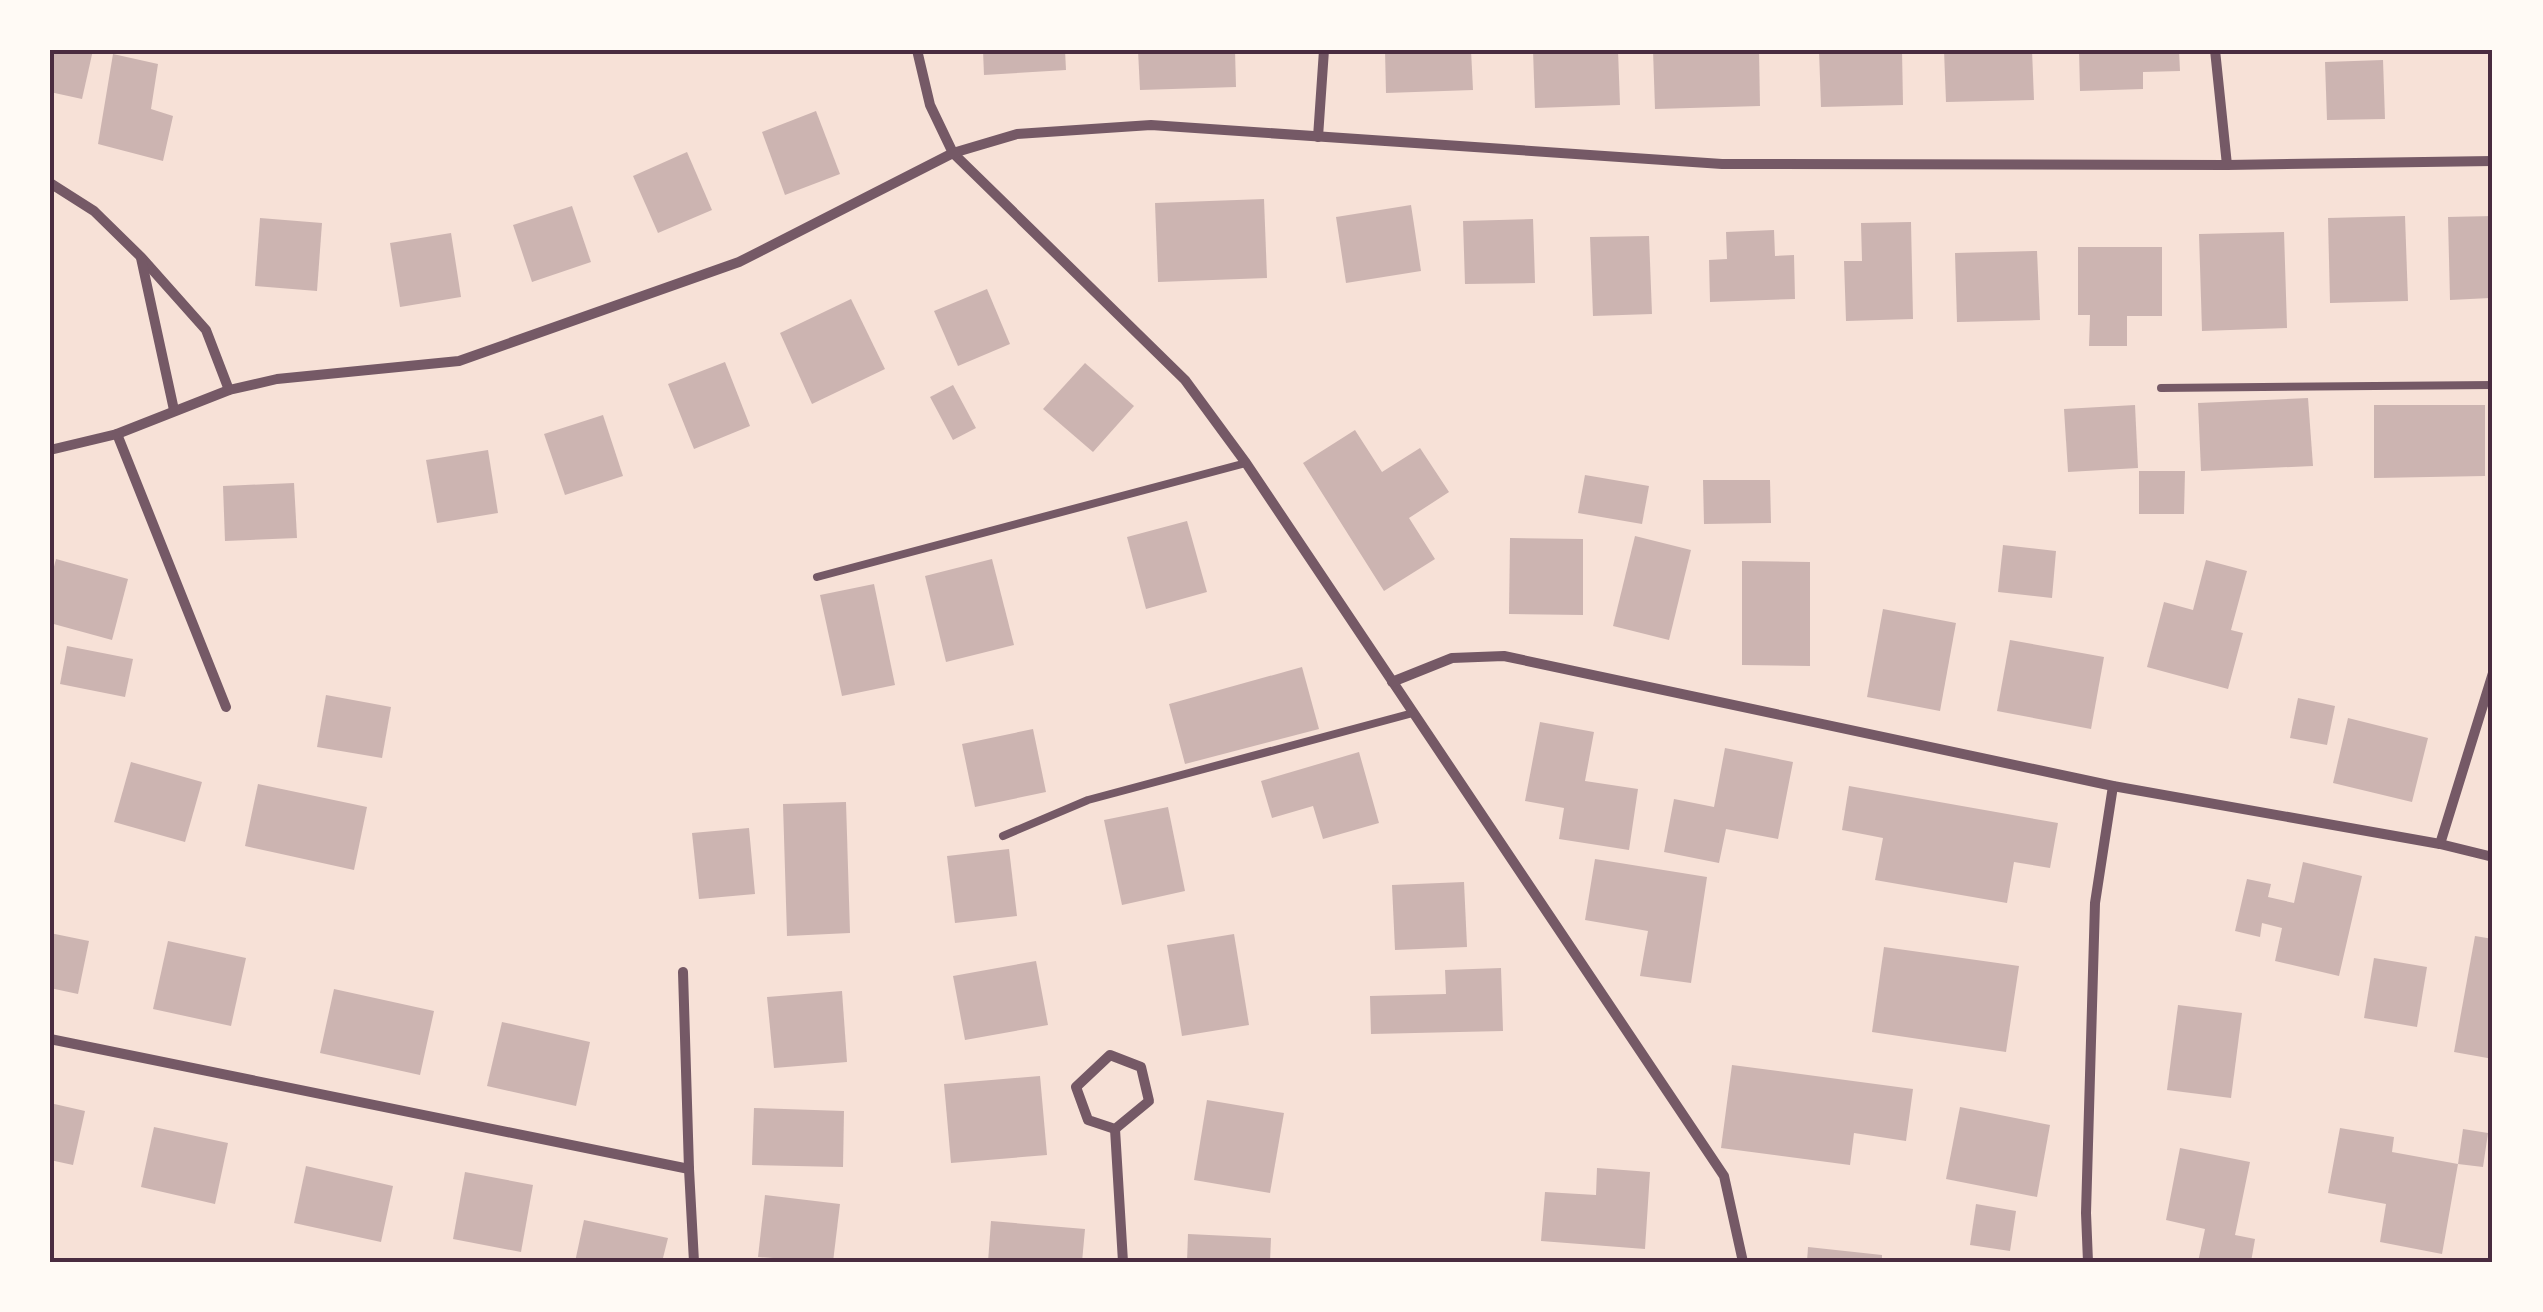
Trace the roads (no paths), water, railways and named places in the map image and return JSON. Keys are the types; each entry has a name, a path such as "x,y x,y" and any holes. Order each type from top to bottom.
{"street":[{"path":"917,50 930,105 952,153 1186,380 1246,463 1724,1176 1743,1262"},
{"path":"1318,137 1324,50"},
{"path":"2215,50 2228,165"},
{"path":"50,450 117,434 229,390 277,379 459,362 740,262 952,153 1017,134 1151,125 1722,164 2493,161"},
{"path":"50,182 94,211 206,330 229,390"},
{"path":"140,257 174,410"},
{"path":"117,434 226,707"},
{"path":"1392,682 1452,658 1504,656 2113,786 2440,844 2493,857"},
{"path":"2440,844 2493,673"},
{"path":"2088,1262 2095,904 2113,786"},
{"path":"683,972 694,1262"},
{"path":"50,1038 689,1170"},
{"path":"1110,1055 1141,1068 1149,1102 1116,1129 1088,1120 1076,1087 1110,1055"},
{"path":"1116,1129 1123,1262"}],"lane":[{"path":"2162,388 2493,386"},
{"path":"817,577 1246,463"},
{"path":"1003,836 1088,800 1413,712"}]}
